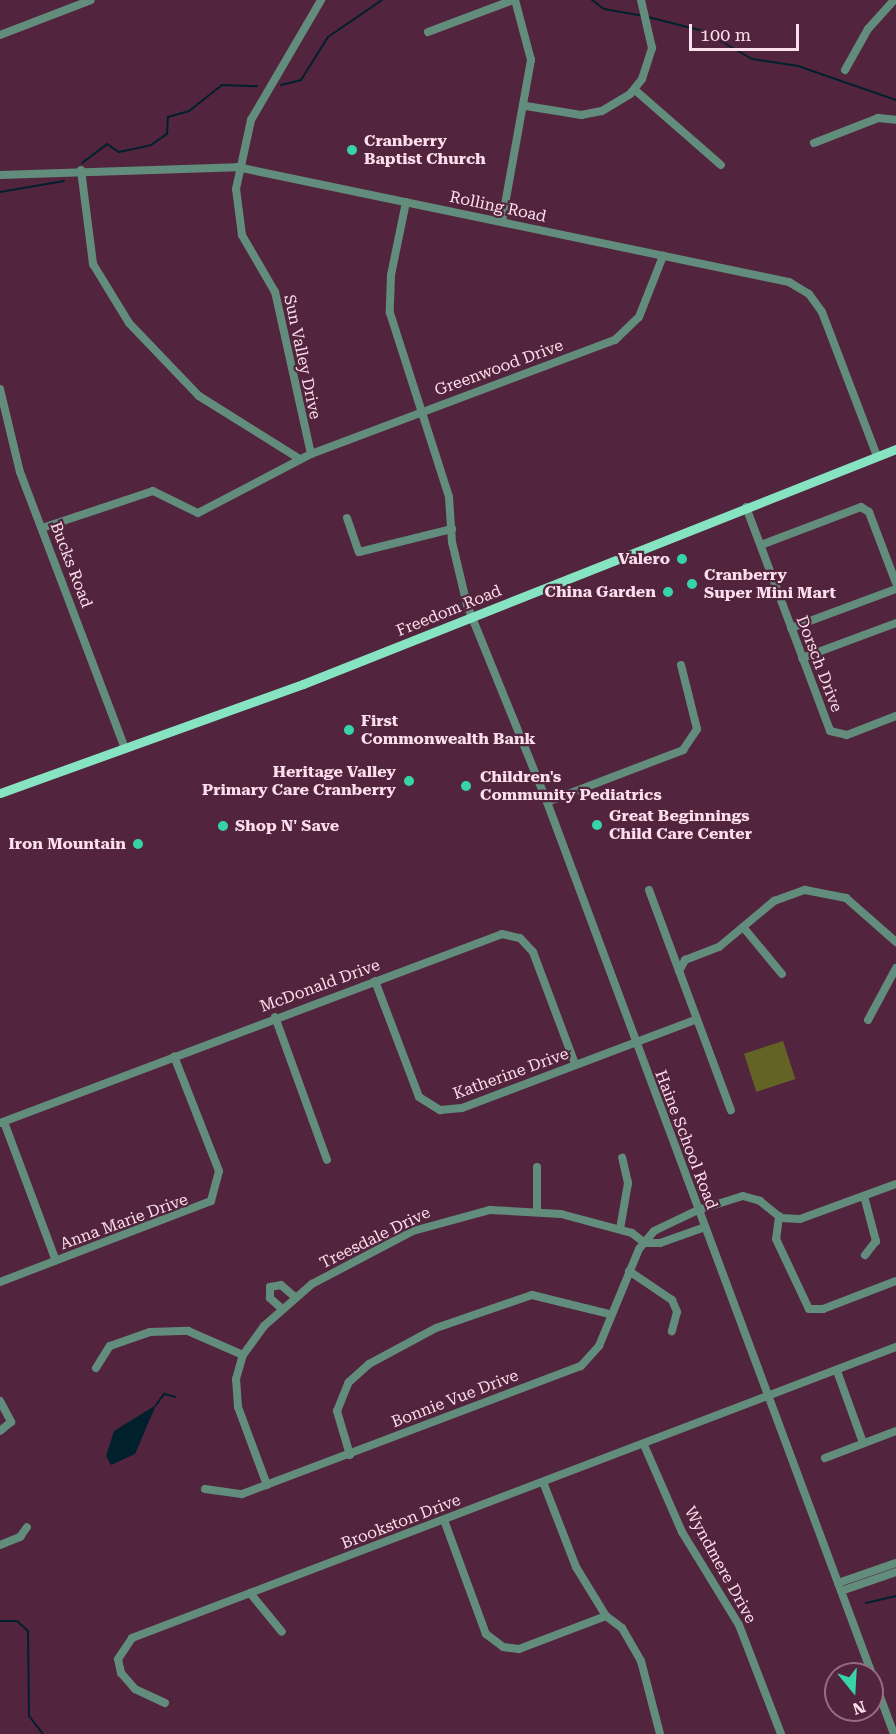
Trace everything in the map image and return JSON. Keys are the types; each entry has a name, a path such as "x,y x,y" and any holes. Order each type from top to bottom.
{"main road":[{"name":"Freedom Road","path":"0,799 5,792 472,618 896,449"}],"street":[{"path":"0,35 91,0"},
{"name":"Sun Valley Drive","path":"311,454 275,292 238,223 237,167 251,120 321,0"},
{"path":"428,32 514,0 531,54 526,106 502,221"},
{"path":"526,106 592,114 634,90 652,48 641,0"},
{"path":"845,70 868,29 894,0"},
{"path":"634,90 721,165"},
{"path":"814,142 878,118 896,120"},
{"name":"Rolling Road","path":"0,175 81,170 237,167 779,279 809,294 827,322 877,456"},
{"path":"81,170 89,251 118,309 199,396 300,459"},
{"name":"Haine School Road","path":"405,202 391,274 390,313 449,497 452,529 472,618 547,802 867,1662"},
{"name":"Greenwood Drive","path":"42,528 153,491 198,513 311,454 615,340 639,317 663,256"},
{"name":"Bucks Road","path":"0,389 21,472 125,748"},
{"name":"Dorsch Drive","path":"746,507 830,731 848,735 896,716"},
{"path":"761,545 861,507 869,512 896,583"},
{"path":"347,518 359,552 452,529"},
{"path":"791,628 896,589"},
{"path":"802,658 896,623"},
{"path":"547,802 683,750 697,729 681,665"},
{"path":"649,890 731,1110"},
{"path":"679,971 685,960 719,947 774,901 816,890 857,905 896,942"},
{"path":"743,927 782,974"},
{"name":"McDonald Drive","path":"2,1123 495,935 520,938 538,961 575,1064"},
{"path":"868,1020 896,968"},
{"name":"Katherine Drive","path":"375,981 419,1097 432,1108 462,1108 697,1019"},
{"path":"276,1017 327,1160"},
{"name":"Anna Marie Drive","path":"0,1282 199,1209 214,1197 218,1166 174,1056"},
{"path":"2,1123 56,1261"},
{"path":"620,1229 628,1183 622,1158"},
{"path":"537,1167 537,1210"},
{"path":"896,1184 810,1217 779,1216 776,1239 809,1309 823,1310 896,1281"},
{"name":"Bonnie Vue Drive","path":"206,1489 233,1495 267,1485 582,1366 599,1346 609,1314 629,1271 654,1231 698,1210 743,1196 779,1216"},
{"path":"864,1196 876,1241 865,1255"},
{"name":"Treesdale Drive","path":"243,1355 280,1308 295,1297 431,1224 490,1210 537,1210 620,1229 645,1243"},
{"path":"645,1243 660,1244 705,1227"},
{"path":"629,1271 672,1300 677,1312 672,1331"},
{"path":"280,1308 270,1298 270,1287 281,1285 295,1297"},
{"path":"350,1455 337,1411 349,1382 369,1365 436,1328 532,1295 609,1314"},
{"path":"96,1368 110,1346 150,1332 188,1331 243,1355 237,1402 267,1485"},
{"name":"Brookston Drive","path":"165,1703 128,1683 118,1659 122,1647 250,1593 768,1399 896,1347"},
{"path":"837,1371 863,1443"},
{"path":"0,1401 11,1422 0,1431"},
{"path":"825,1458 896,1431"},
{"name":"Wyndmere Drive","path":"644,1445 682,1532 739,1625 781,1734"},
{"path":"543,1482 576,1567 606,1616 622,1628 641,1661 660,1734"},
{"path":"444,1520 486,1634 503,1647 519,1649 606,1616"},
{"path":"0,1545 20,1537 27,1527"},
{"path":"838,1583 896,1563"},
{"path":"841,1592 896,1572"},
{"path":"250,1593 282,1632"},
{"name":"Haine School Road","path":"884,1707 894,1734"}],"shaded area":[{"path":"783,1041 795,1079 756,1092 744,1054"}],"water":[{"path":"156,1405 135,1454 111,1465 106,1456 114,1431"}],"waterway":[{"path":"281,85 301,80 328,37 382,0"},
{"path":"592,0 604,9 642,16"},
{"path":"648,17 703,31 752,59 798,66 896,100"},
{"path":"82,163 107,144 119,152 151,145 167,134 168,117 189,111 222,85 257,86"},
{"path":"0,192 64,181"},
{"path":"156,1405 164,1394 176,1397"},
{"path":"866,1603 896,1596"},
{"path":"0,1621 17,1621 28,1631 29,1716 43,1734"}],"place":[{"name":"Cranberry Baptist Church","path":"352,150"},
{"name":"Valero","path":"682,559"},
{"name":"Cranberry Super Mini Mart","path":"692,584"},
{"name":"China Garden","path":"668,592"},
{"name":"First Commonwealth Bank","path":"349,730"},
{"name":"Heritage Valley Primary Care Cranberry","path":"409,781"},
{"name":"Children's Community Pediatrics","path":"466,786"},
{"name":"Great Beginnings Child Care Center","path":"597,825"},
{"name":"Shop N' Save","path":"223,826"},
{"name":"Iron Mountain","path":"138,844"}]}
